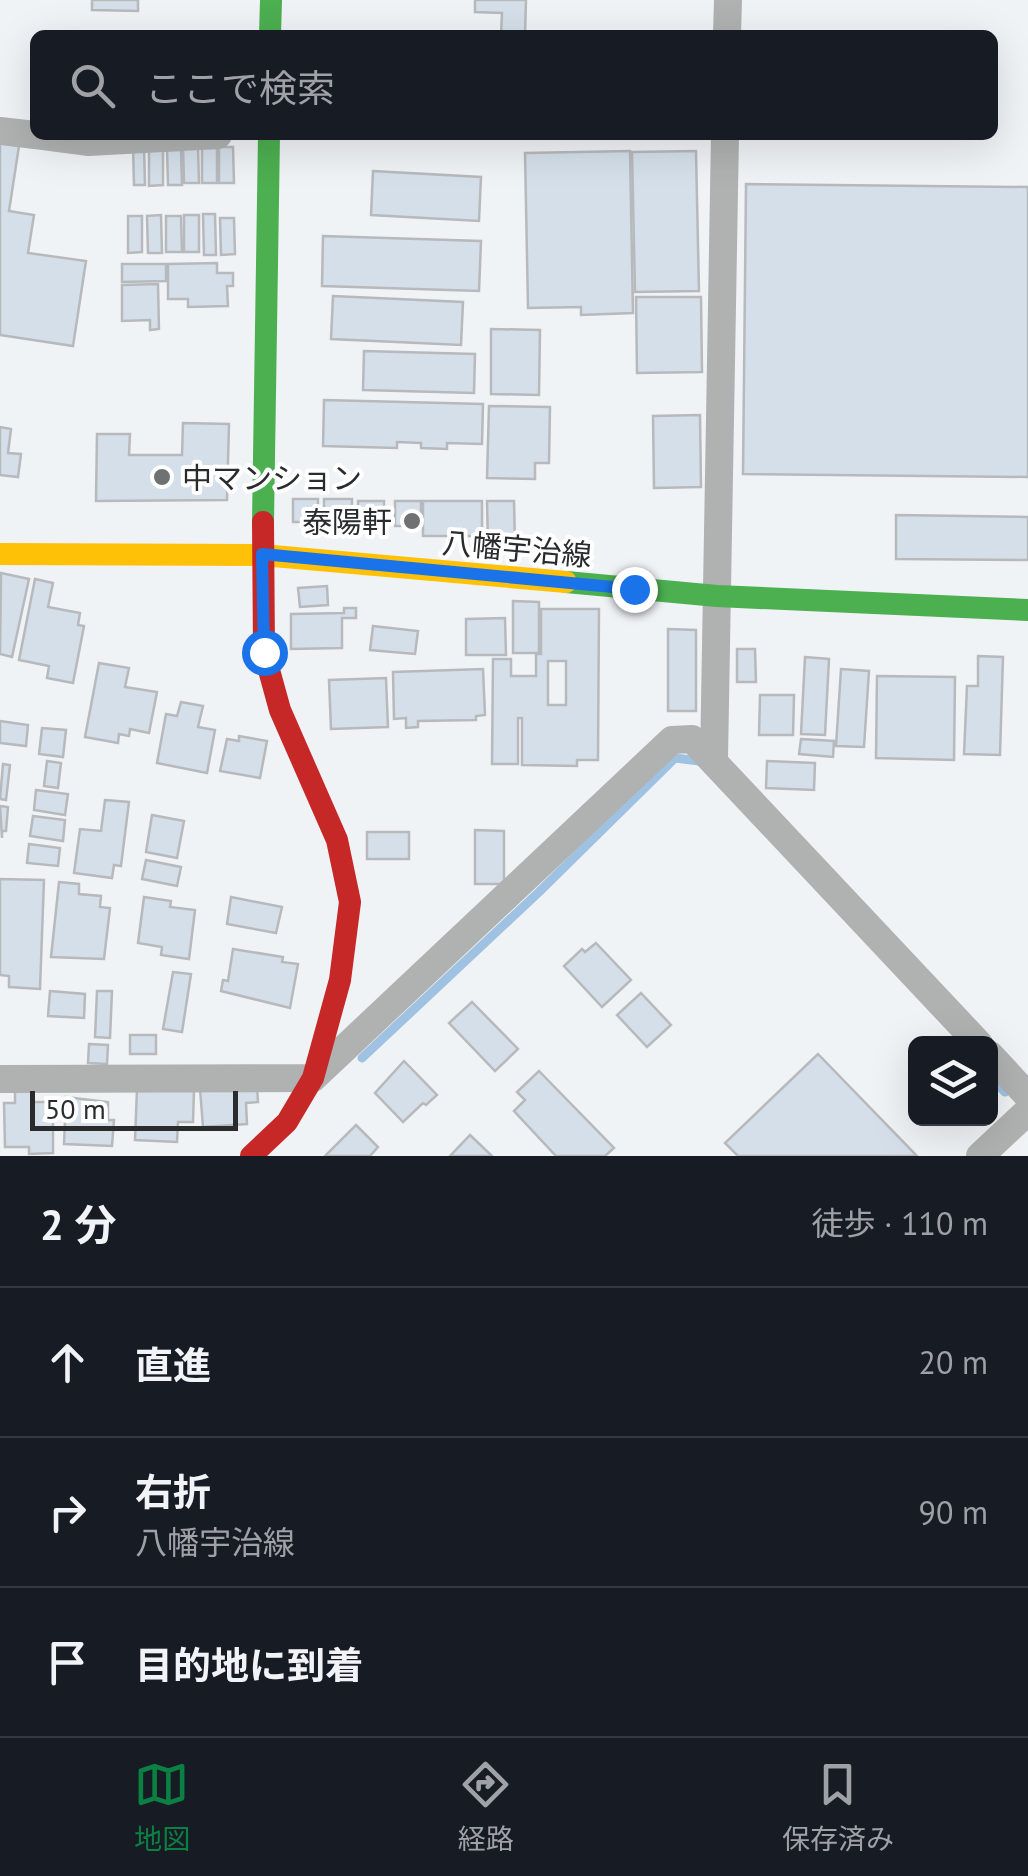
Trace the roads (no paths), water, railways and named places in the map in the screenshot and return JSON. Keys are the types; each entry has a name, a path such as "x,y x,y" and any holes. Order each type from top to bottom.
{"street":[{"path":"270,30 271,0"},
{"path":"727,30 728,0"},
{"path":"0,131 30,134"},
{"path":"74,140 126,140"},
{"path":"251,1156 287,1122 313,1078 340,980 350,902 337,840 280,710 264,652 269,140"},
{"path":"714,760 725,140"},
{"name":"八幡宇治線","path":"0,554 262,554 716,596 1028,610"},
{"path":"0,1080 313,1078 672,740 692,739 972,1036"},
{"path":"998,1064 1028,1096"},
{"path":"980,1156 1028,1111"}],"waterway":[{"path":"362,1058 675,758 699,761"},
{"path":"998,1085 1005,1092"}],"place":[{"name":"中マンション","path":"162,477"},
{"name":"泰陽軒","path":"412,521"}]}
